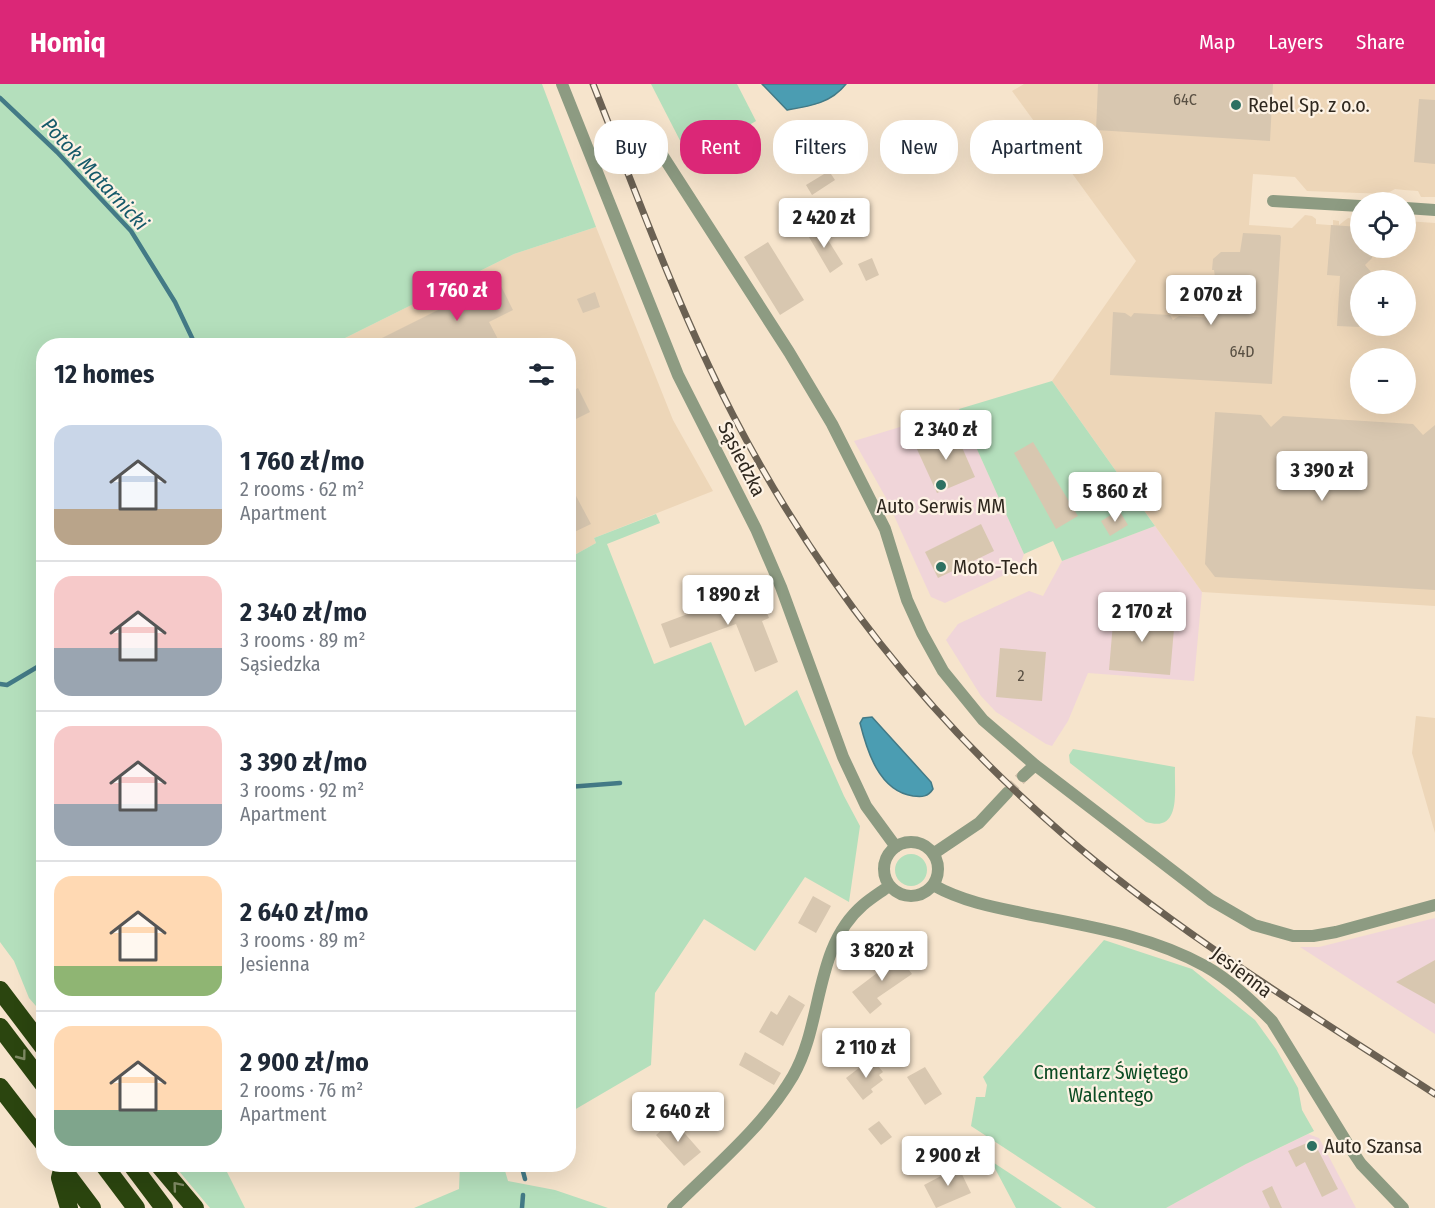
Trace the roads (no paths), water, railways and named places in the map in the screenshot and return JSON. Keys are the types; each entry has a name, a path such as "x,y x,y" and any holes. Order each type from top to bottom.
{"highway":[{"path":"0,977 36,1019"},
{"path":"0,990 36,1037"},
{"path":"0,1027 36,1074"},
{"path":"0,1087 36,1134"},
{"path":"60,1172 69,1208"},
{"path":"65,1172 92,1208"},
{"path":"109,1172 136,1208"},
{"path":"137,1172 164,1208"},
{"path":"165,1172 195,1208"}],"street":[{"name":"Sąsiedzka","path":"562,84 678,375 756,529 781,587 843,757 866,806 896,847"},
{"path":"668,164 789,352 832,424 878,513 907,600 943,671 983,720 1035,765 1023,776"},
{"path":"1273,201 1350,205"},
{"path":"1416,209 1435,210"},
{"name":"Jesienna","path":"1035,765 1211,900 1254,926 1293,936 1313,936 1435,905"},
{"path":"933,854 979,823 1007,794"},
{"path":"912,842 920,844 933,854 938,869 933,885 920,895 903,895 889,886 884,869 890,853 896,847 912,842"},
{"name":"Jesienna","path":"933,885 953,896 983,905 1137,938 1185,957 1218,975 1257,1005 1272,1021 1361,1164 1403,1208"},
{"path":"673,1208 741,1141 793,1077 813,1024 826,967 834,946 858,910 889,886"}],"water":[{"path":"762,84 846,84 827,100 787,110"},
{"path":"872,717 931,782 933,789 929,794 913,796 901,793 883,778 866,746 860,723 863,718"}],"waterway":[{"name":"Potok Matarnicki","path":"0,98 57,152 131,231 175,302 192,338"},
{"path":"0,684 7,685 36,668"},
{"path":"576,786 620,783"},
{"name":"Potok Matarnicki","path":"523,1172 525,1179"},
{"name":"Potok Matarnicki","path":"522,1208 523,1195"}],"tunnel":[{"path":"1007,793 1023,776"}],"railway":[{"path":"593,84 676,293 733,415 800,532 878,641 966,742 1013,789 1107,870 1244,970 1435,1094"}],"place":[{"name":"Rebel Sp. z o.o.","path":"1236,105"},
{"name":"Auto Serwis MM","path":"941,485"},
{"name":"Moto-Tech","path":"941,567"},
{"name":"Auto Szansa","path":"1312,1146"}],"park label":[{"name":"Cmentarz Świętego Walentego","path":"1111,1084"}]}
